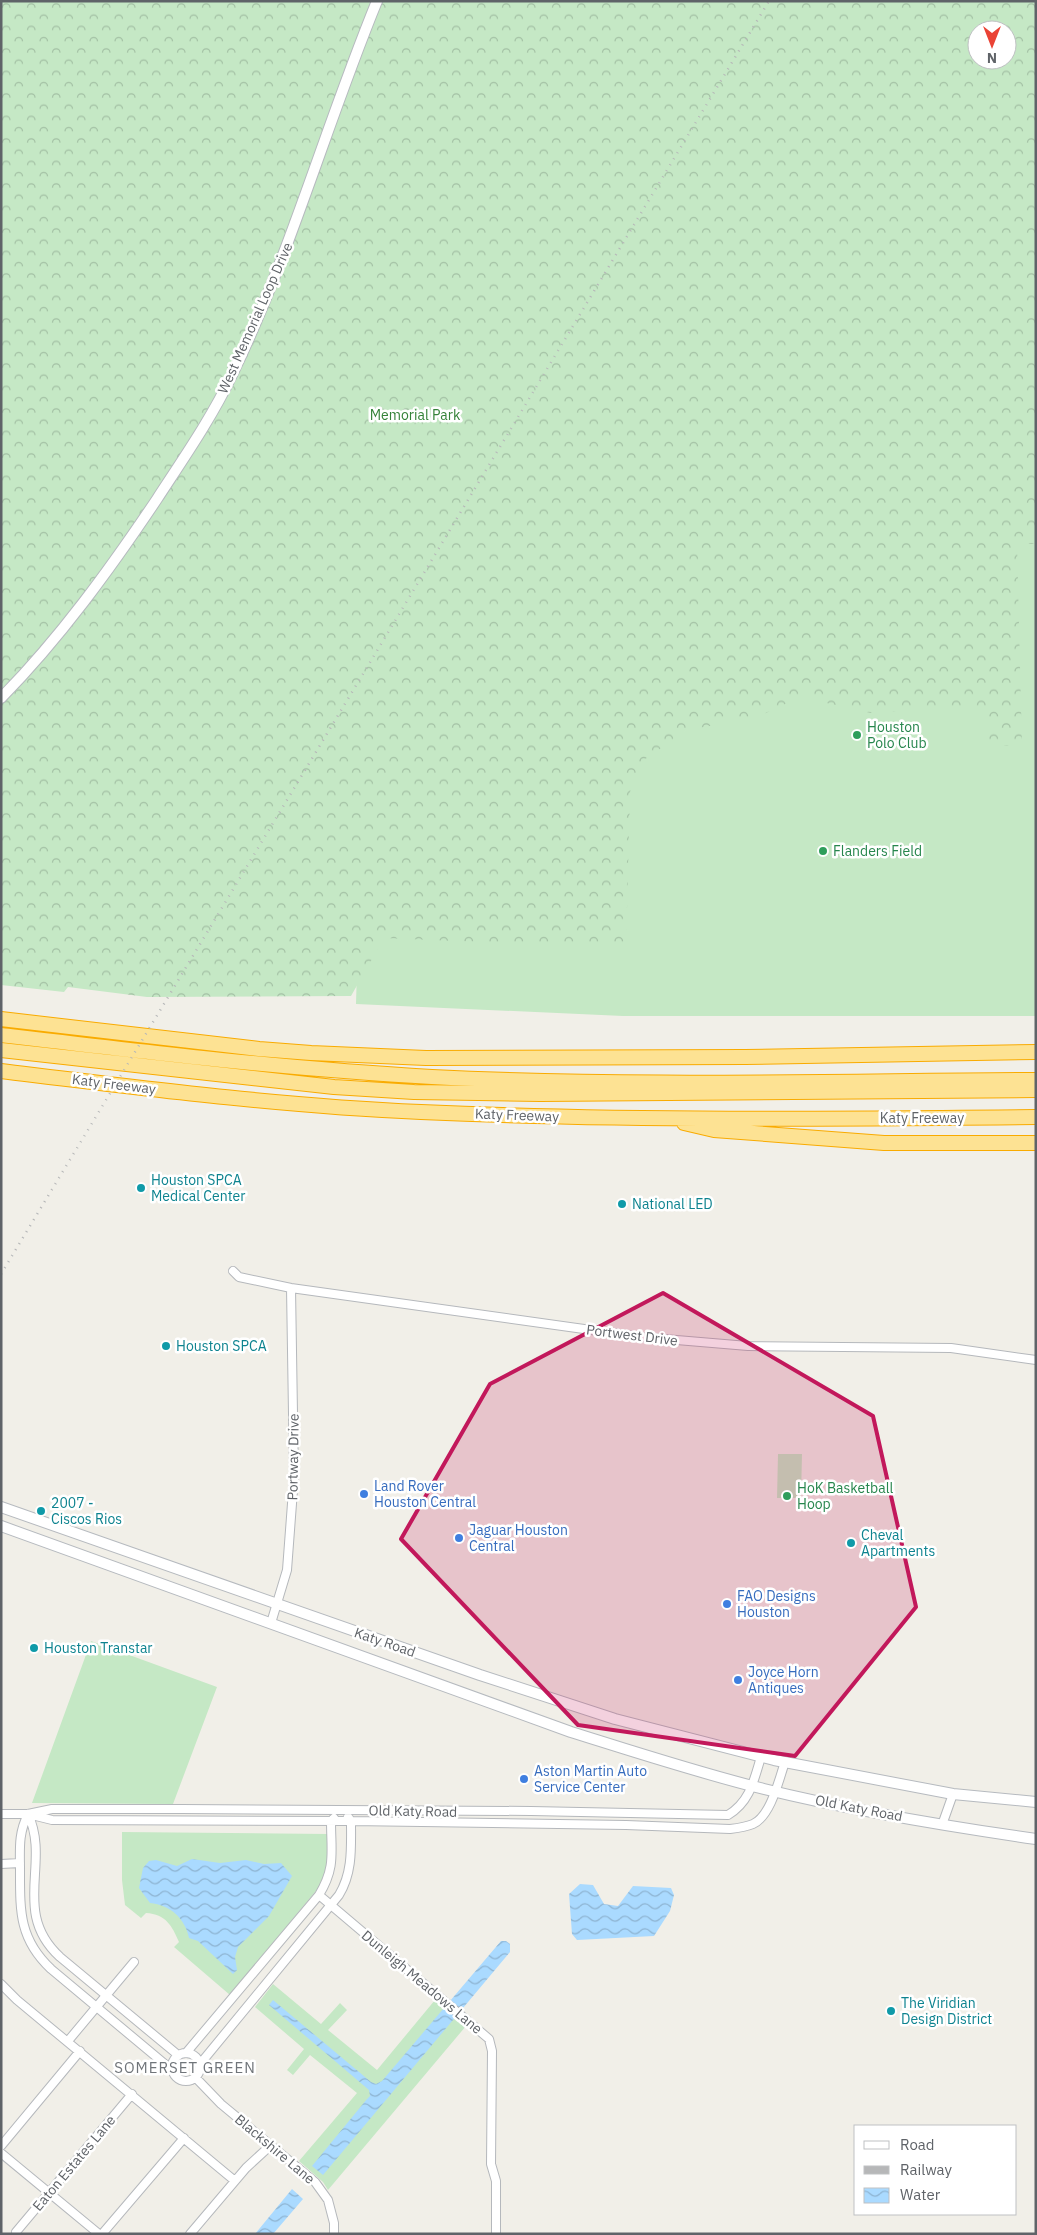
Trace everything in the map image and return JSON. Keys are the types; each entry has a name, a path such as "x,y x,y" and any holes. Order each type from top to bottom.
{"highway":[{"path":"1,1019 259,1049 426,1058 745,1057 1036,1051"},
{"path":"1,1035 330,1071 442,1077 598,1082 1036,1080"},
{"path":"1,1050 334,1087 414,1092 540,1094 1036,1090"},
{"name":"Katy Freeway","path":"1,1071 248,1100 420,1112 659,1117 1036,1117"},
{"path":"659,1117 714,1130 884,1143 1036,1143"}],"main road":[{"name":"West Memorial Loop Drive","path":"1,698 38,657 99,582 188,451 231,377 290,240 347,76 377,1"},
{"name":"Katy Road","path":"1,1507 519,1689 615,1719 785,1762"},
{"name":"Katy Road","path":"1,1526 571,1732 666,1762 764,1789"},
{"path":"104,1564 107,1544"},
{"path":"234,1610 239,1591"},
{"path":"785,1762 953,1794 1036,1802"},
{"name":"Old Katy Road","path":"764,1789 942,1825 1036,1840"}],"street":[{"name":"Portwest Drive","path":"233,1271 239,1277 291,1288 641,1337 748,1346 951,1348 1036,1360"},
{"name":"Portway Drive","path":"271,1623 289,1556 294,1476 291,1288"},
{"name":"Old Katy Road","path":"1,1814 28,1814 52,1809 181,1809 531,1811 728,1815 740,1808 752,1786 761,1757"},
{"name":"Old Katy Road","path":"28,1814 52,1820 531,1823 712,1829 746,1827 754,1824 765,1813 785,1762"},
{"path":"942,1825 953,1794"},
{"path":"181,1809 182,1820"},
{"path":"186,2053 319,1895 329,1879 331,1868 332,1821 341,1810 351,1821 349,1872 343,1888 331,1906 200,2064 199,2072 195,2077 182,2081 175,2077 172,2070 172,2062 178,2055 186,2053 195,2056 200,2064"},
{"path":"531,1811 531,1823"},
{"path":"28,1814 20,1829 20,1912 27,1937 46,1964 172,2070"},
{"path":"28,1814 35,1829 35,1917 46,1942 60,1957 178,2055"},
{"path":"1,1864 20,1863"},
{"path":"20,1874 34,1875"},
{"name":"Dunleigh Meadows Lane","path":"319,1895 466,2018 488,2039 492,2051 491,2164 496,2181 496,2234"},
{"path":"68,2041 134,1962"},
{"path":"248,1979 261,1990"},
{"path":"1,1984 17,2000 235,2181"},
{"path":"1,2146 80,2051"},
{"name":"Blackshire Lane","path":"195,2077 221,2104 322,2190 331,2211 334,2234"},
{"name":"Eaton Estates Lane","path":"16,2232 132,2094"},
{"path":"1,2153 101,2234 184,2138"},
{"path":"190,2234 235,2181 271,2145"}],"highlighted area":[{"path":"663,1293 873,1416 916,1607 795,1756 578,1725 401,1539 490,1384"}],"green space":[{"name":"Memorial Park","path":"1,1 1036,1 1036,544 1017,544 1022,747 989,744 983,707 871,713 800,697 755,718 687,730 641,762 630,792 626,948 384,938 351,996 147,997 68,987 64,992 1,985"},
{"name":"Houston Polo Club","path":"1036,537 1036,1016 623,1016 356,1004 358,932 998,538"},
{"path":"778,1454 802,1454 801,1498 777,1498"},
{"path":"91,1641 217,1687 173,1804 32,1803"},
{"path":"122,1832 328,1834 328,1864 320,1886 230,1995 174,1947 179,1942 171,1926 163,1918 146,1913 141,1918 125,1905 122,1880"},
{"path":"273,1984 321,2024 340,2003 347,2010 328,2030 377,2070 435,2000 466,2026 328,2190 323,2182 299,2161 357,2093 310,2055 293,2075 287,2070 304,2049 255,2007"}],"water":[{"path":"192,1859 220,1863 246,1860 264,1864 281,1863 292,1876 269,1916 238,1947 235,1957 237,1970 233,1974 198,1941 189,1938 184,1924 176,1914 164,1906 150,1903 139,1888 143,1868 149,1861 156,1860 177,1866"},
{"path":"580,1884 593,1885 604,1904 618,1906 633,1886 671,1888 674,1895 670,1911 654,1936 577,1940 572,1934 569,1894"},
{"path":"501,1941 506,1941 510,1944 510,1952 323,2175 312,2166 370,2096 369,2090 269,2005 273,2000 371,2082 376,2084 382,2081"},
{"path":"292,2189 303,2199 273,2234 255,2234"}],"railway":[{"path":"1,1274 769,1"}],"place":[{"name":"Houston Polo Club","path":"857,735"},
{"name":"Flanders Field","path":"823,851"},
{"name":"Houston SPCA Medical Center","path":"141,1188"},
{"name":"National LED","path":"622,1204"},
{"name":"Houston SPCA","path":"166,1346"},
{"name":"Land Rover Houston Central","path":"364,1494"},
{"name":"HoK Basketball Hoop","path":"787,1496"},
{"name":"2007 - Ciscos Rios","path":"41,1511"},
{"name":"Jaguar Houston Central","path":"459,1538"},
{"name":"Cheval Apartments","path":"851,1543"},
{"name":"FAO Designs Houston","path":"727,1604"},
{"name":"Houston Transtar","path":"34,1648"},
{"name":"Joyce Horn Antiques","path":"738,1680"},
{"name":"Aston Martin Auto Service Center","path":"524,1779"},
{"name":"The Viridian Design District","path":"891,2011"}],"district":[{"name":"SOMERSET GREEN","path":"185,2068"}]}
